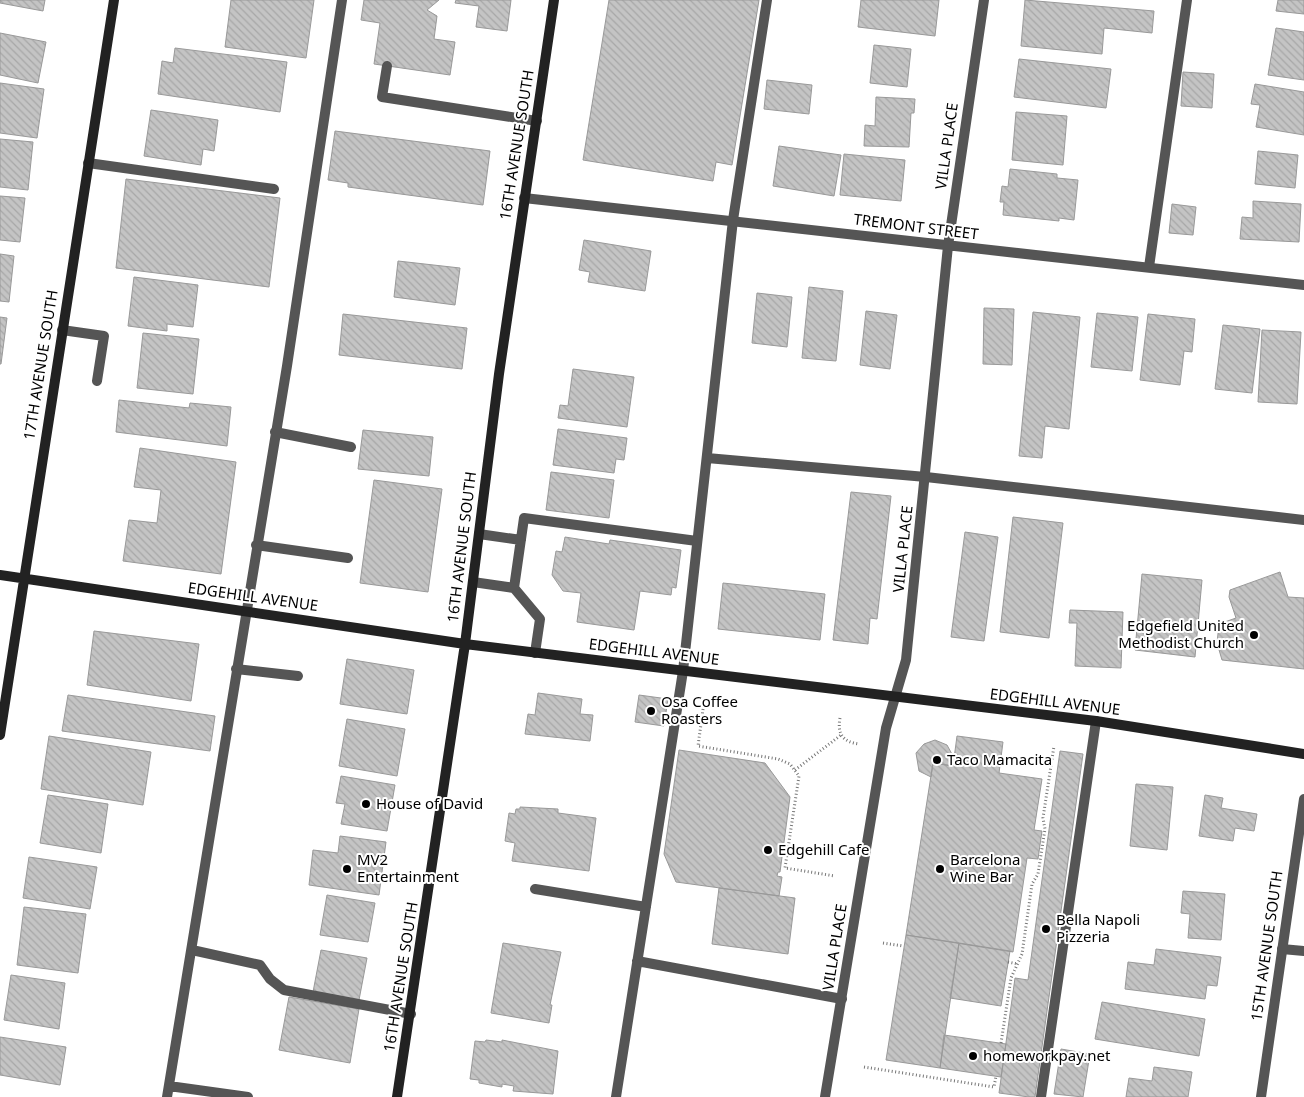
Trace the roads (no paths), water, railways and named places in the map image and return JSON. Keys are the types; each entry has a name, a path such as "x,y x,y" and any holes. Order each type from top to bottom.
{"main road":[{"name":"17TH AVENUE SOUTH","path":"0,735 114,0"},
{"name":"16TH AVENUE SOUTH","path":"397,1097 411,1014 465,644 524,198 554,0"},
{"name":"EDGEHILL AVENUE","path":"0,575 465,644 1096,721 1304,754"}],"street":[{"path":"167,1097 275,432 342,0"},
{"path":"616,1097 683,671 734,220 766,0"},
{"name":"VILLA PLACE","path":"825,1097 886,728 906,660 948,246 984,0"},
{"path":"1149,267 1186,0"},
{"path":"387,66 382,97 536,121"},
{"path":"88,162 274,189"},
{"name":"TREMONT STREET","path":"524,198 1304,285"},
{"path":"62,330 104,336 97,381"},
{"path":"275,432 351,447"},
{"path":"707,458 926,477 1304,520"},
{"path":"514,588 524,518 697,541"},
{"path":"479,534 521,540"},
{"path":"256,545 348,558"},
{"path":"473,582 514,588 540,619 536,653"},
{"path":"236,669 298,676"},
{"path":"1041,1097 1096,721"},
{"name":"15TH AVENUE SOUTH","path":"1260,1097 1304,799"},
{"path":"536,889 646,907"},
{"path":"1282,948 1304,951"},
{"path":"192,950 260,965 270,978 284,990 411,1014"},
{"path":"637,961 842,999"},
{"path":"169,1086 248,1097"}],"place":[{"name":"Edgefield United Methodist Church","path":"1254,635"},
{"name":"Osa Coffee Roasters","path":"651,711"},
{"name":"Taco Mamacita","path":"937,760"},
{"name":"House of David","path":"366,804"},
{"name":"Edgehill Cafe","path":"768,850"},
{"name":"MV2 Entertainment","path":"347,869"},
{"name":"Barcelona Wine Bar","path":"940,869"},
{"name":"Bella Napoli Pizzeria","path":"1046,929"},
{"name":"homeworkpay.net","path":"973,1056"}]}
